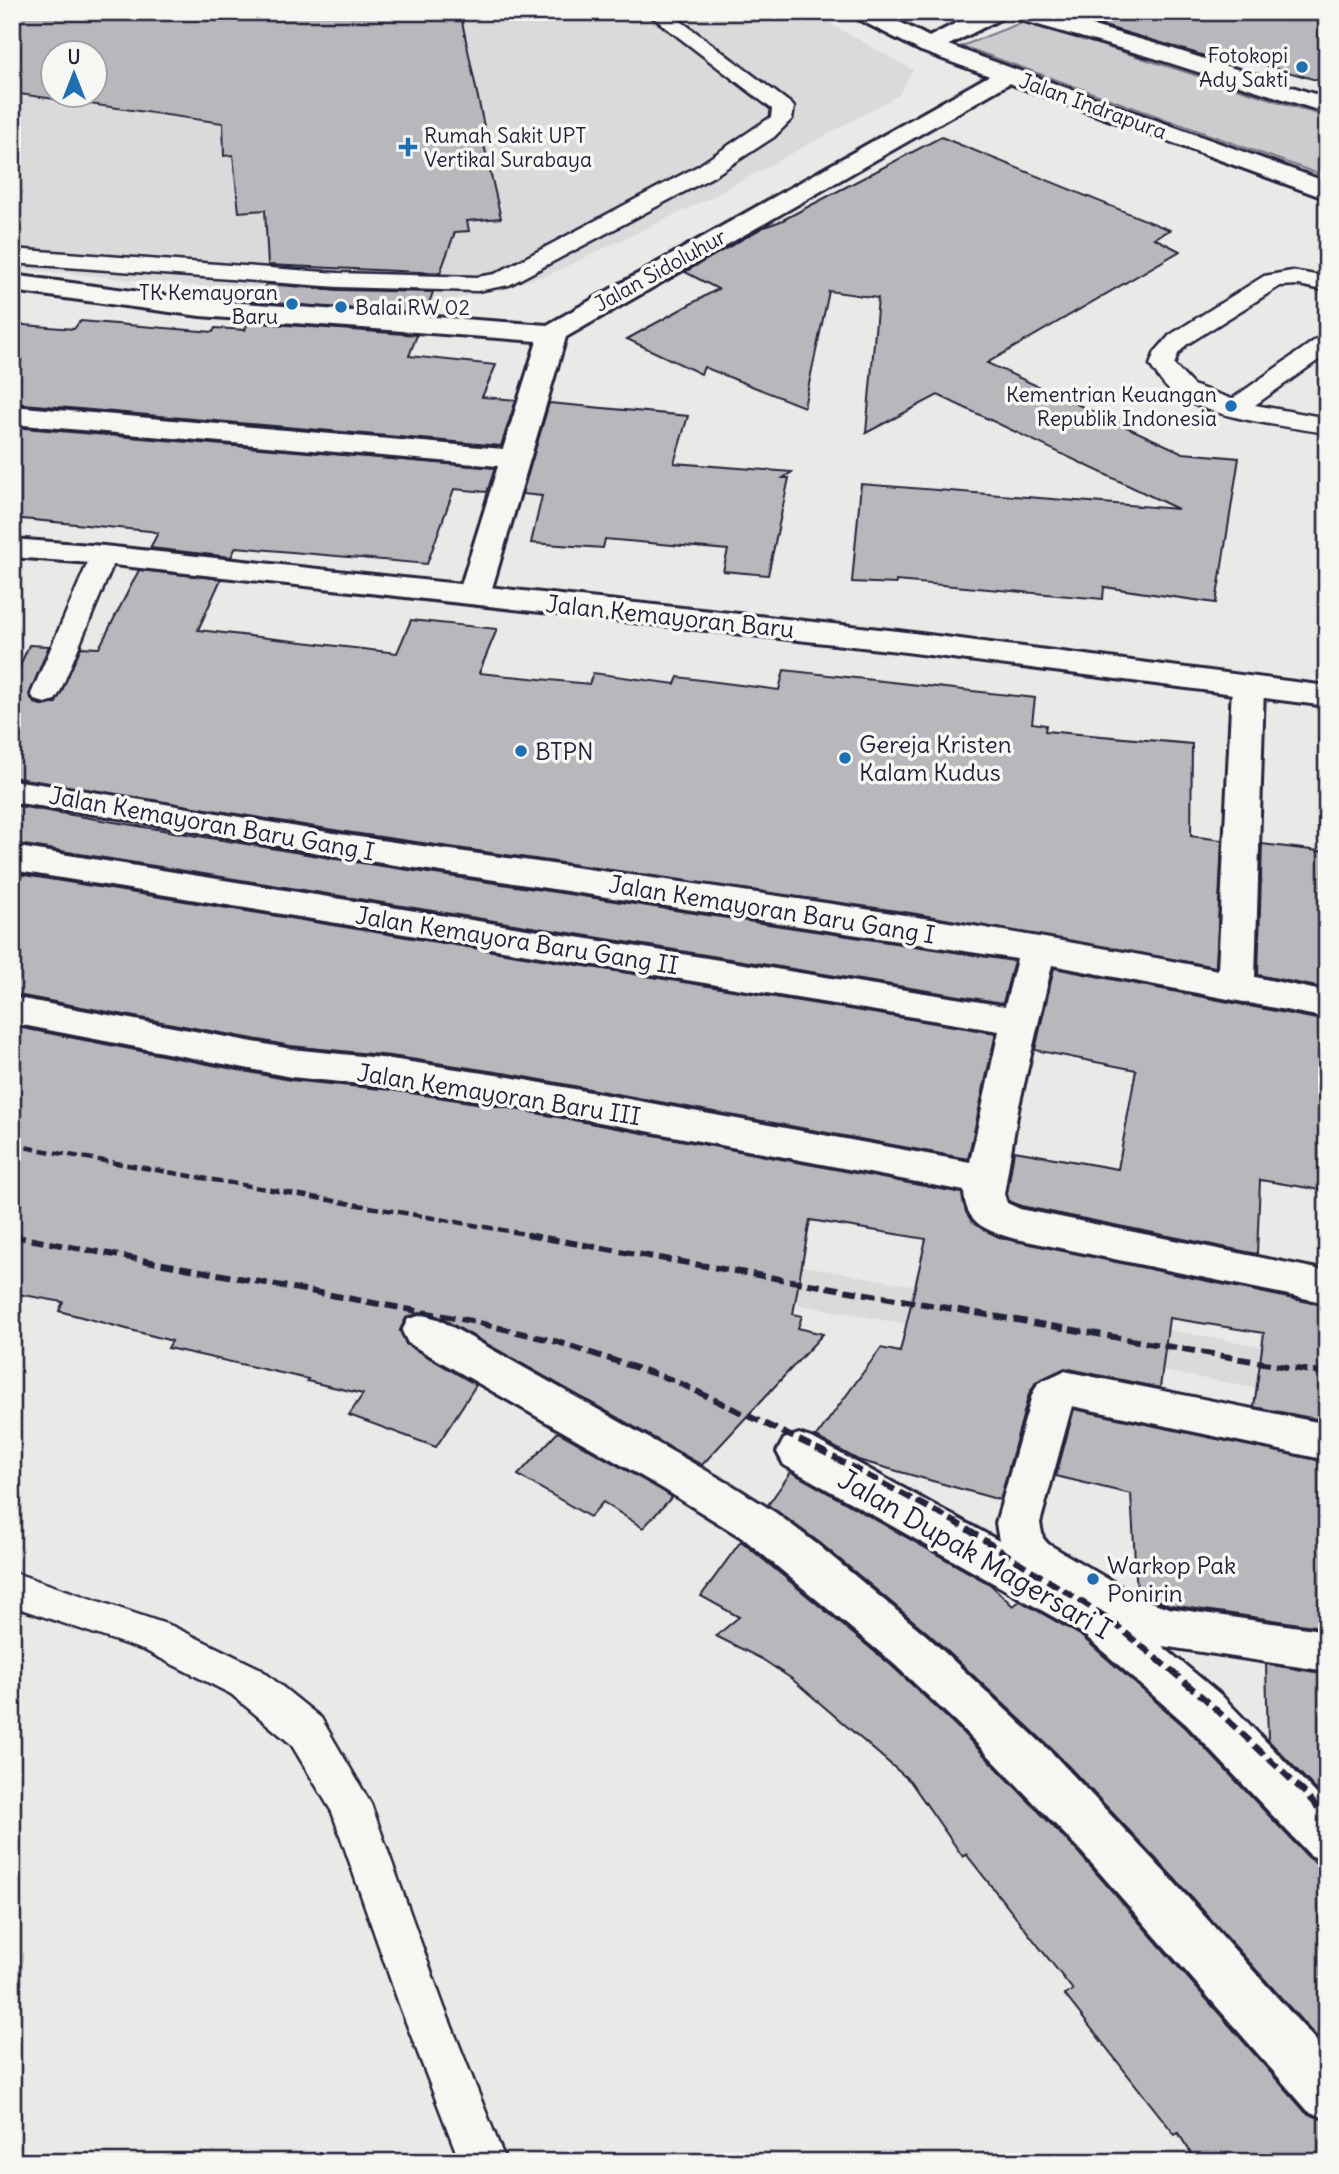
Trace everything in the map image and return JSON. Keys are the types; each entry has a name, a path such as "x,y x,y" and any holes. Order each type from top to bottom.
{"street":[{"name":"Jalan Indrapura","path":"862,12 929,46 1327,191"},
{"path":"929,46 996,12"},
{"path":"1018,12 1159,52 1327,106"},
{"name":"Jalan Sidoluhur","path":"553,334 572,318 1007,75"},
{"path":"12,283 200,309 553,334 474,595"},
{"path":"12,415 515,459"},
{"name":"Jalan Kemayoran Baru","path":"12,548 104,555 898,641 1327,696"},
{"path":"1236,985 1248,687"},
{"name":"Jalan Kemayoran Baru Gang I","path":"12,791 60,796 302,841 1038,948 1327,1004"},
{"name":"Jalan Kemayora Baru Gang II","path":"12,858 1022,1022"},
{"path":"986,1194 999,1110 1038,948"},
{"name":"Jalan Kemayoran Baru III","path":"12,1010 291,1063 391,1073 509,1091 986,1194 993,1216 1012,1223 1327,1287"},
{"path":"423,1331 475,1363 589,1423 761,1527 897,1636 1024,1757 1116,1854 1327,2093"},
{"path":"1327,1442 1065,1388 1053,1395 1018,1523 1023,1548 1032,1558 1127,1614 1169,1628 1327,1651"},
{"name":"Jalan Dupak Magersari I","path":"799,1452 1098,1619 1204,1710 1327,1839"}],"lane":[{"path":"12,256 338,280 477,284 501,279 706,172 781,119 783,107 656,12"},
{"path":"1327,284 1284,277 1272,281 1178,340 1167,352 1162,365 1170,378 1186,391 1237,407 1327,426"},
{"path":"1237,407 1327,344"},
{"path":"45,694 104,555"},
{"path":"12,1589 158,1638 233,1674 306,1731 350,1804 422,2007 482,2162"}],"shaded area":[{"name":"Rumah Sakit UPT Vertikal Surabaya","path":"12,12 809,12 913,70 899,95 710,198 548,275 444,302 198,286 12,268"},
{"path":"1025,21 1327,117 1327,177 962,46"},
{"path":"363,1189 1327,1358 1327,1401 292,1212"}],"building":[{"path":"12,12 460,12 486,136 482,136 501,218 467,221 469,231 455,232 440,273 268,265 265,210 239,212 233,155 224,156 223,123 108,107 108,38 38,38 38,97 12,93"},
{"path":"1090,12 1327,12 1327,83 1213,51 1205,56 1104,26 1088,21"},
{"path":"941,137 1170,230 1154,238 1180,251 987,363 1183,453 1239,458 1216,603 1104,587 1103,599 896,581 896,584 852,582 861,484 1178,509 938,395 866,433 878,298 829,291 804,407 704,367 701,374 627,339 718,289 685,272 764,227 781,221"},
{"path":"266,284 338,290 433,292 425,314 258,302"},
{"path":"80,321 213,332 215,328 245,330 248,322 417,335 409,356 496,365 482,397 516,400 501,446 12,403 12,324 74,329"},
{"path":"549,403 688,416 674,463 792,472 783,478 789,478 768,575 723,571 728,550 605,539 603,548 531,543 542,496 522,494"},
{"path":"12,427 495,468 487,492 454,489 427,564 236,547 231,557 150,548 158,533 150,531 12,518"},
{"path":"139,570 221,579 198,630 397,653 411,620 497,629 479,673 589,684 593,673 675,684 678,677 779,690 784,670 1035,698 1032,723 1046,725 1045,731 1192,744 1191,836 1222,840 1216,967 911,913 346,832 12,777 12,684 29,645 49,646 29,695 34,703 44,706 56,703 81,647 99,648"},
{"path":"12,805 342,860 1014,961 1003,1003 12,843"},
{"path":"1262,844 1327,852 1327,989 1258,975"},
{"path":"12,873 996,1033 968,1159 509,1074 391,1056 291,1046 12,994"},
{"path":"1054,968 1327,1021 1327,1191 1260,1180 1257,1254 1021,1206 1009,1201 1007,1194 1014,1151 1118,1169 1136,1070 1035,1050"},
{"path":"12,1026 290,1080 391,1090 509,1108 962,1193 966,1212 971,1220 1001,1238 1327,1306 1327,1421 1254,1407 1264,1333 1169,1318 1160,1388 1065,1368 1036,1382 1029,1394 1000,1500 858,1460 816,1437 881,1348 900,1352 926,1239 810,1220 793,1314 802,1316 798,1328 823,1334 702,1465 439,1317 422,1312 406,1318 400,1330 406,1344 476,1385 436,1447 349,1415 363,1394 168,1348 172,1341 59,1311 63,1302 12,1293"},
{"path":"1074,1409 1327,1462 1327,1628 1170,1605 1137,1593 1131,1494 1056,1476"},
{"path":"558,1432 672,1497 643,1528 603,1502 590,1517 518,1475"},
{"path":"791,1472 991,1585 1013,1606 1020,1601 1080,1635 1185,1727 1308,1857 1327,1871 1327,2049 1174,1878 1055,1752 929,1634 820,1543 768,1505"},
{"path":"741,1541 892,1666 956,1726 1077,1851 1306,2113 1327,2121 1327,2162 1197,2162 1178,2133 1175,2135 1065,1995 1073,1990 966,1854 963,1857 910,1781 792,1679 762,1659 716,1636 739,1617 701,1596"},
{"path":"1266,1664 1327,1674 1327,1801 1268,1740"}],"railway":[{"path":"12,1145 537,1236"},
{"path":"527,1235 1327,1374"},
{"path":"12,1236 471,1321 558,1342 673,1380 820,1450 957,1523 1109,1619 1205,1699 1303,1791 1327,1818"}],"place":[{"name":"Fotokopi Ady Sakti","path":"1302,67"},
{"name":"Rumah Sakit UPT Vertikal Surabaya","path":"408,147"},
{"name":"TK Kemayoran Baru","path":"292,304"},
{"name":"Balai RW 02","path":"341,307"},
{"name":"Kementrian Keuangan Republik Indonesia","path":"1231,406"},
{"name":"BTPN","path":"521,751"},
{"name":"Gereja Kristen Kalam Kudus","path":"845,758"},
{"name":"Warkop Pak Ponirin","path":"1093,1579"}]}
